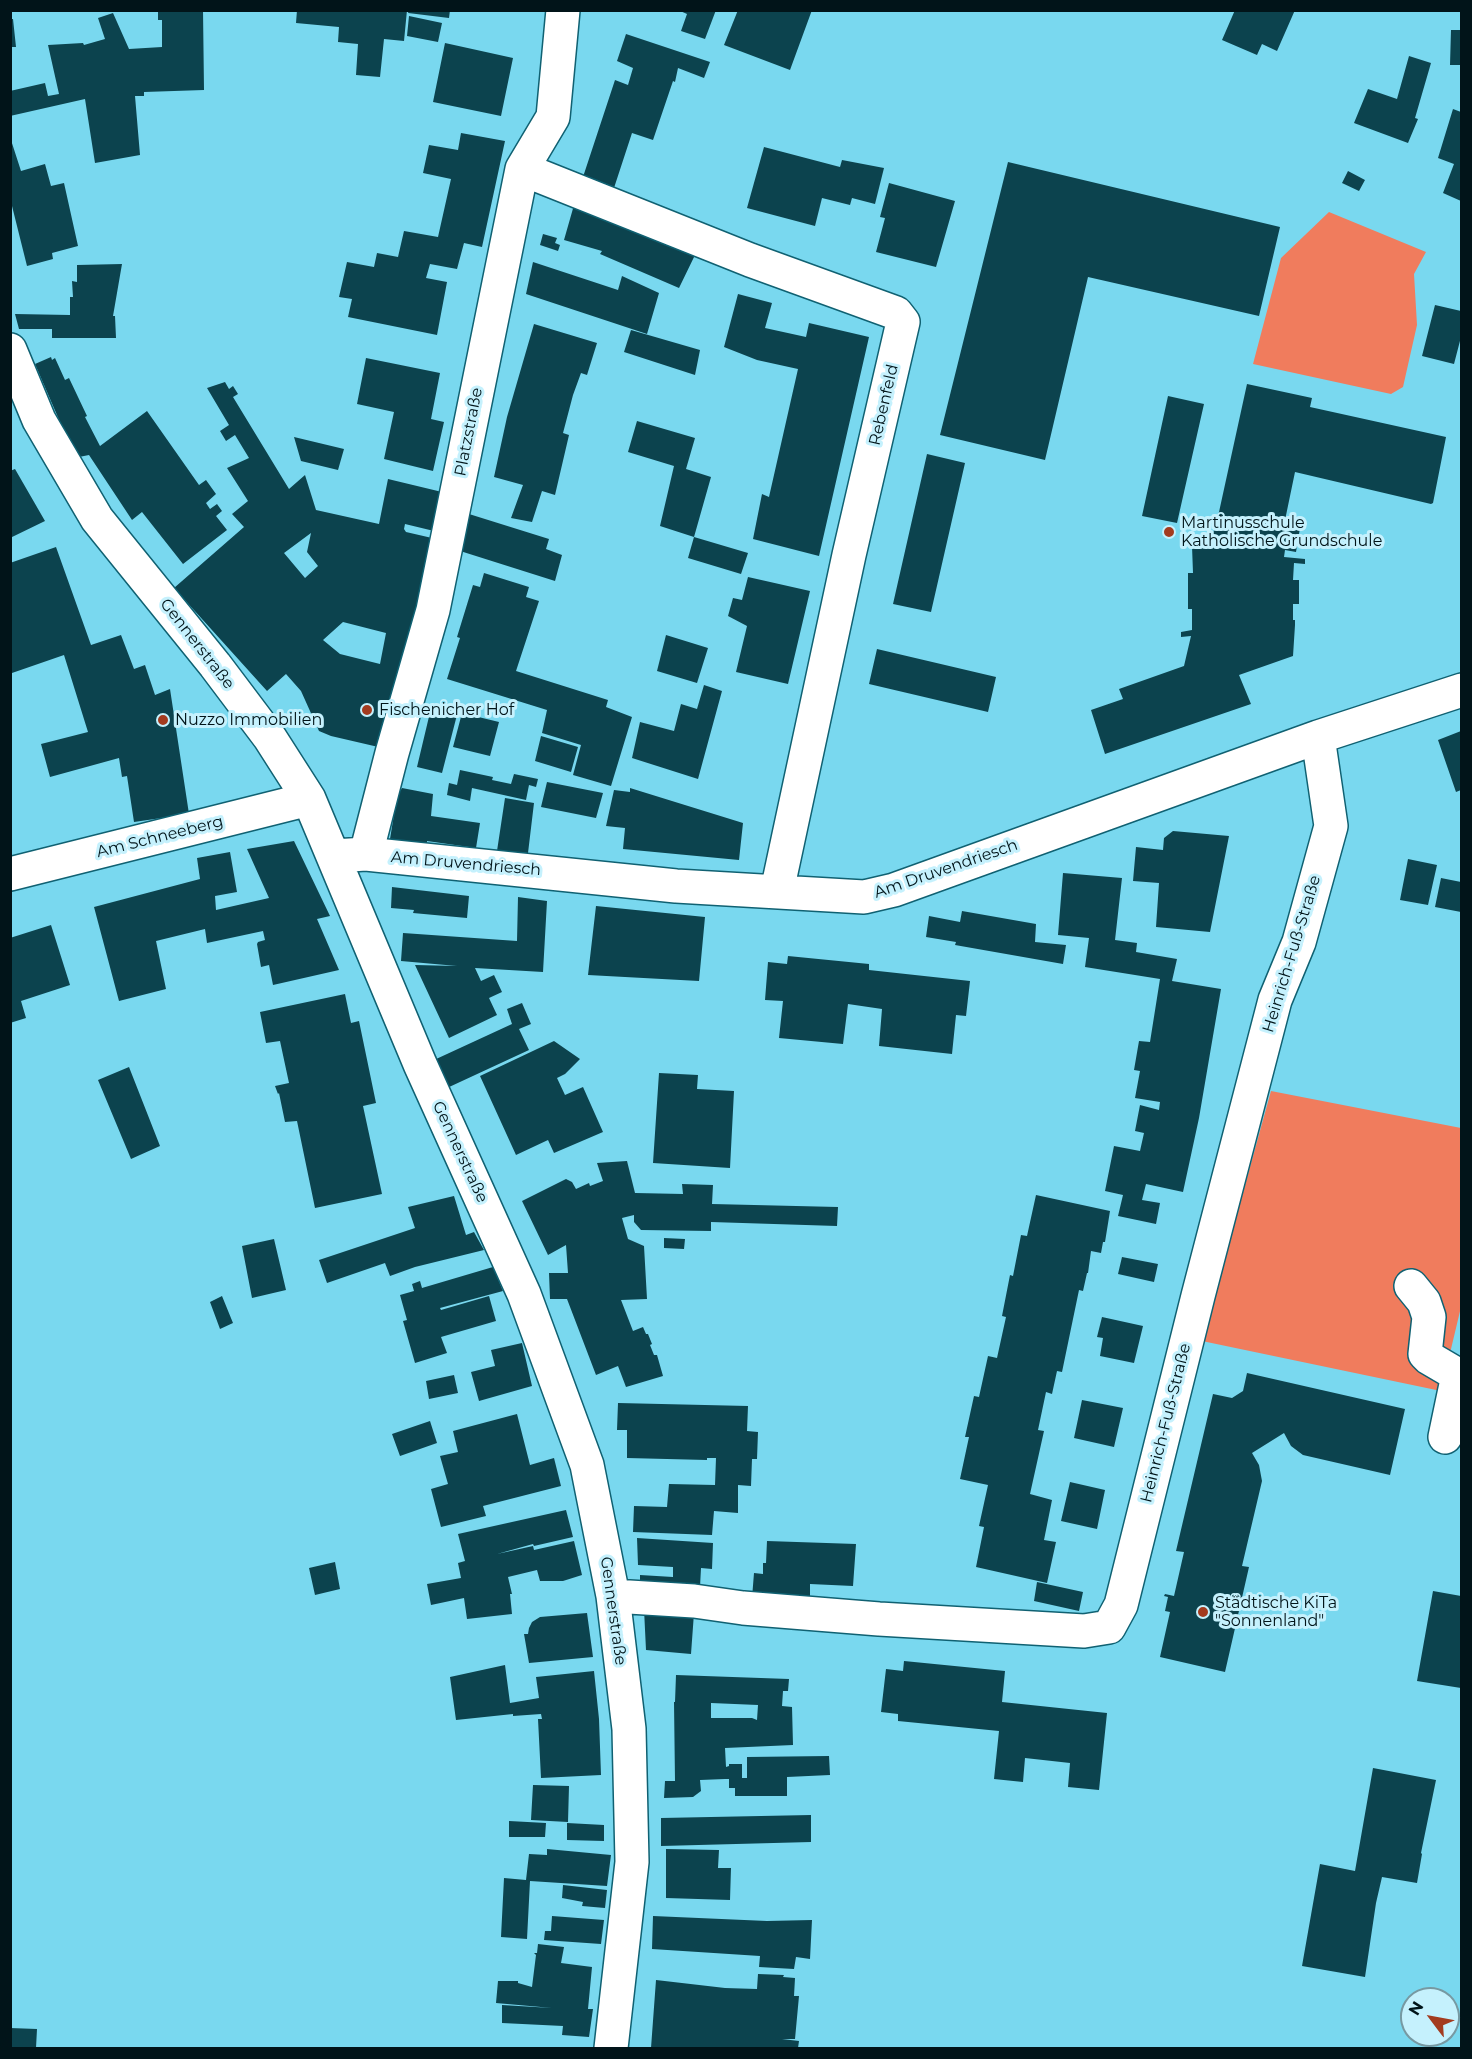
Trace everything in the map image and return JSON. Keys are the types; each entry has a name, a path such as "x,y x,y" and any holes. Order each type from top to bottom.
{"street":[{"name":"Platzstraße","path":"350,855 392,753 433,610 522,169 553,117 563,10"},
{"name":"Rebenfeld","path":"522,169 750,260 896,313 903,322 849,555 777,891"},
{"name":"Gennerstraße","path":"10,350 39,420 97,519 215,665 270,738 309,799 350,855 420,1064 524,1294 587,1465 613,1596 628,1729 632,1862 611,2049"},
{"name":"Am Druvendriesch","path":"350,855 676,886 864,897 894,890 1318,737 1461,690"},
{"name":"Heinrich-Fuß-Straße","path":"613,1596 694,1601 742,1608 879,1619 1084,1631 1109,1627 1121,1605 1275,1000 1299,942 1331,826 1318,737"},
{"name":"Am Schneeberg","path":"10,874 309,799"},
{"path":"1411,1286 1424,1302 1429,1317 1425,1354 1458,1375 1445,1437"}],"shaded area":[{"path":"1329,212 1426,252 1414,274 1417,325 1403,387 1391,394 1253,364 1281,258"},
{"path":"1271,1091 1461,1128 1461,1307 1441,1391 1202,1341"}],"building":[{"path":"158,10 203,10 204,90 144,92 144,96 135,96 140,155 95,163 85,99 10,116 10,91 45,83 48,96 59,94 48,45 83,43 84,45 105,39 98,18 113,13 129,49 162,47 162,20 158,20"},
{"path":"297,10 407,10 404,41 384,39 380,77 356,75 358,44 338,42 339,27 296,23"},
{"path":"409,10 450,10 449,18 408,13"},
{"path":"678,10 716,10 705,39 681,31 687,14"},
{"path":"738,10 812,10 790,70 724,45"},
{"path":"1235,10 1295,10 1277,51 1262,44 1257,55 1222,40"},
{"path":"409,16 442,23 438,42 407,36"},
{"path":"10,19 13,19 16,47 10,47"},
{"path":"1451,30 1461,30 1461,65 1450,65"},
{"path":"626,34 710,62 704,78 678,68 653,140 632,133 613,191 582,180 615,80 628,85 633,68 617,61"},
{"path":"445,43 513,58 501,116 433,102"},
{"path":"1409,56 1431,63 1415,118 1418,119 1408,143 1354,123 1368,89 1397,99"},
{"path":"1453,109 1461,112 1461,201 1443,193 1454,164 1438,158"},
{"path":"461,133 505,141 482,247 464,243 457,269 430,264 426,278 447,282 437,335 348,317 352,299 339,297 347,262 374,267 377,253 398,257 404,231 438,237 451,179 423,173 429,145 458,150"},
{"path":"10,137 21,171 45,164 51,186 64,183 78,246 52,253 53,259 27,266 10,198"},
{"path":"764,147 840,167 842,160 884,168 875,204 852,198 850,205 822,198 815,226 747,208"},
{"path":"1008,162 1280,227 1259,316 1088,277 1045,460 940,435"},
{"path":"1348,171 1365,180 1359,191 1342,183"},
{"path":"889,183 955,201 936,267 876,252 885,218 880,217"},
{"path":"574,205 695,255 679,288 600,254 602,251 564,240"},
{"path":"543,234 557,238 555,243 560,245 558,251 540,245"},
{"path":"533,262 618,290 622,276 659,293 647,334 526,294"},
{"path":"122,264 113,316 115,316 116,338 52,338 52,329 19,329 15,314 70,315 70,297 73,297 72,281 77,282 77,265"},
{"path":"738,294 772,303 765,328 806,337 809,323 869,337 819,556 753,539 762,494 769,497 798,369 757,360 724,347"},
{"path":"1435,305 1461,311 1461,337 1454,364 1422,356"},
{"path":"534,324 597,343 587,375 581,373 573,395 563,433 569,435 555,495 542,491 532,522 511,518 523,485 494,477 507,417"},
{"path":"631,330 700,350 695,375 624,352"},
{"path":"51,357 52,360 55,358 65,380 69,378 100,446 147,411 199,485 206,480 216,494 206,503 210,509 217,504 222,511 216,516 227,530 183,564 142,512 132,520 89,455 79,457 63,429 35,364"},
{"path":"366,358 440,373 431,419 444,422 433,471 384,459 394,412 357,404"},
{"path":"225,382 229,389 233,386 238,394 233,397 289,489 305,475 316,510 379,524 388,479 442,492 434,531 405,524 406,532 432,538 387,749 319,731 301,691 286,674 267,691 174,588 244,527 232,514 248,501 227,468 249,458 235,435 226,441 220,431 229,425 207,388","holes":["311,533 307,552 318,566 305,578 284,553","343,622 386,633 380,664 340,654 323,640"]},
{"path":"1247,384 1312,398 1310,407 1446,437 1433,503 1295,472 1284,525 1300,528 1296,552 1285,550 1284,557 1305,559 1305,564 1294,563 1293,580 1299,580 1299,604 1293,604 1295,625 1293,656 1239,675 1251,704 1105,754 1091,710 1123,699 1119,689 1184,666 1191,636 1181,637 1181,632 1192,630 1192,609 1188,609 1188,573 1193,573 1192,546 1209,548"},
{"path":"1168,396 1204,404 1177,523 1142,516"},
{"path":"637,421 695,438 686,469 711,477 694,537 660,526 674,466 628,452"},
{"path":"294,437 344,449 338,470 301,461"},
{"path":"927,454 965,463 931,612 893,604"},
{"path":"15,469 45,521 10,538 10,471"},
{"path":"469,514 549,539 546,549 562,555 555,581 457,550"},
{"path":"694,537 748,553 741,574 688,558"},
{"path":"56,547 91,645 121,635 134,669 145,665 155,695 170,689 189,814 134,822 127,776 122,777 119,758 50,777 41,744 88,732 64,655 12,673 10,563"},
{"path":"484,573 529,587 526,597 539,601 516,671 608,700 606,707 632,717 611,786 573,775 581,745 542,733 547,710 447,679 473,585 480,587"},
{"path":"748,577 810,591 788,684 736,672 747,626 728,616 733,598 742,600"},
{"path":"666,635 708,648 697,683 657,671"},
{"path":"877,649 996,677 988,712 869,684"},
{"path":"704,685 722,691 698,779 632,758 640,722 674,731 681,704 697,709"},
{"path":"432,704 458,711 442,773 417,767"},
{"path":"462,713 499,722 490,756 453,747"},
{"path":"1461,731 1461,790 1456,792 1438,740"},
{"path":"541,736 578,747 571,772 535,761"},
{"path":"460,770 493,777 492,780 511,784 514,774 538,779 536,787 529,785 526,800 472,788 470,801 447,795 449,783 457,785"},
{"path":"547,782 603,793 596,818 541,807"},
{"path":"402,788 433,794 431,816 480,823 476,848 427,841 427,843 390,839 397,796"},
{"path":"630,788 743,823 739,860 623,849 625,828 606,826 614,790 630,792"},
{"path":"505,798 534,803 528,853 497,851"},
{"path":"1173,831 1229,836 1210,932 1156,927 1159,883 1133,881 1136,847 1163,850 1164,838"},
{"path":"294,841 330,916 317,919 339,970 273,985 269,965 261,967 257,944 265,940 263,931 207,943 205,929 156,941 166,989 119,1001 94,907 200,879 197,858 230,852 237,892 215,896 216,910 269,898 247,849"},
{"path":"1408,859 1437,865 1428,905 1400,900"},
{"path":"1063,873 1122,878 1115,940 1137,943 1136,952 1177,959 1172,981 1221,989 1199,1118 1183,1192 1146,1184 1142,1200 1160,1203 1156,1224 1118,1216 1123,1195 1105,1191 1114,1146 1140,1151 1144,1133 1135,1131 1140,1105 1159,1110 1160,1102 1135,1098 1140,1071 1134,1070 1139,1041 1150,1042 1160,979 1085,967 1089,938 1058,935"},
{"path":"1441,878 1461,882 1461,912 1435,907"},
{"path":"392,887 469,896 467,918 413,913 414,910 391,908"},
{"path":"518,897 547,901 543,972 475,968 481,981 494,975 502,992 489,998 497,1015 449,1038 415,965 457,966 401,961 403,933 517,941"},
{"path":"596,906 705,917 699,981 588,975"},
{"path":"962,911 1036,924 1035,942 1066,945 1063,964 955,945 956,942 926,937 929,916 960,922"},
{"path":"51,925 70,985 21,1001 26,1018 10,1023 10,938"},
{"path":"788,956 869,964 869,970 970,981 966,1016 956,1015 952,1054 879,1046 882,1009 848,1004 843,1044 779,1038 783,1001 765,1000 768,962 787,964"},
{"path":"345,994 351,1023 359,1021 376,1103 363,1106 382,1194 315,1208 297,1121 285,1122 279,1093 275,1086 289,1083 280,1041 266,1043 260,1012"},
{"path":"522,1003 531,1024 519,1029 529,1050 447,1088 434,1060 512,1024 507,1009"},
{"path":"554,1041 580,1059 565,1074 557,1078 565,1095 583,1087 603,1132 554,1153 548,1140 516,1155 480,1076"},
{"path":"129,1067 160,1146 131,1159 98,1080"},
{"path":"659,1073 698,1075 697,1089 734,1091 730,1168 653,1163"},
{"path":"627,1161 635,1193 683,1194 682,1184 713,1185 712,1204 838,1207 837,1226 711,1222 711,1231 641,1230 634,1222 634,1215 622,1218 628,1239 644,1246 647,1299 621,1300 633,1331 643,1327 648,1334 652,1344 650,1345 654,1355 657,1355 663,1376 626,1387 618,1366 596,1375 567,1299 550,1299 549,1273 568,1273 566,1245 548,1255 522,1201 566,1179 572,1182 576,1189 589,1183 590,1186 603,1181 597,1163"},
{"path":"1036,1195 1110,1211 1101,1253 1091,1251 1083,1291 1079,1290 1062,1372 1057,1371 1052,1394 1046,1392 1038,1430 1044,1431 1030,1494 1052,1500 1044,1540 1056,1542 1047,1583 976,1567 984,1527 979,1526 988,1485 960,1479 969,1437 965,1437 974,1396 979,1397 988,1356 997,1358 1006,1317 1002,1316 1010,1275 1013,1276 1021,1235 1027,1236"},
{"path":"454,1196 466,1235 474,1232 484,1250 415,1267 390,1276 385,1263 327,1283 319,1260 415,1228 408,1207"},
{"path":"664,1238 685,1239 684,1249 664,1248"},
{"path":"274,1239 286,1290 252,1298 242,1246"},
{"path":"1122,1257 1158,1264 1154,1282 1118,1274"},
{"path":"493,1267 503,1291 440,1308 441,1310 489,1296 496,1321 441,1337 447,1353 415,1363 403,1321 407,1320 400,1295 414,1291 412,1284 420,1281 422,1288"},
{"path":"222,1296 233,1323 220,1329 210,1302"},
{"path":"1102,1317 1143,1326 1134,1363 1100,1356 1103,1338 1097,1337"},
{"path":"522,1343 532,1386 479,1401 471,1372 495,1366 491,1350"},
{"path":"1247,1373 1405,1409 1390,1475 1303,1455 1291,1446 1284,1433 1252,1453 1259,1465 1262,1481 1242,1566 1249,1567 1225,1672 1160,1657 1170,1612 1165,1611 1168,1597 1164,1596 1165,1594 1174,1596 1184,1552 1176,1551 1213,1394 1232,1398 1243,1391"},
{"path":"454,1375 458,1393 429,1399 426,1381"},
{"path":"1082,1400 1123,1408 1114,1447 1074,1438"},
{"path":"618,1403 748,1406 747,1431 758,1432 757,1459 752,1459 751,1486 738,1485 738,1513 714,1511 712,1535 633,1532 634,1506 667,1507 669,1484 715,1485 716,1458 707,1458 707,1460 627,1458 627,1430 617,1430"},
{"path":"517,1414 530,1465 554,1458 561,1486 483,1506 486,1516 441,1527 431,1489 448,1484 440,1456 458,1452 453,1431"},
{"path":"430,1421 437,1443 400,1456 392,1434"},
{"path":"1070,1482 1105,1490 1097,1529 1061,1521"},
{"path":"566,1510 573,1537 534,1546 533,1544 497,1554 533,1546 534,1550 574,1541 582,1575 563,1581 540,1581 537,1570 508,1577 512,1594 510,1594 512,1614 467,1619 464,1598 431,1605 427,1584 461,1578 458,1563 465,1561 458,1534"},
{"path":"637,1538 713,1543 712,1569 701,1568 700,1587 640,1586 640,1575 673,1577 673,1567 638,1565"},
{"path":"767,1541 856,1544 853,1586 810,1584 810,1602 752,1598 754,1573 763,1574 763,1563 766,1563"},
{"path":"335,1562 340,1589 315,1595 309,1568"},
{"path":"1037,1582 1083,1592 1079,1611 1034,1601"},
{"path":"1433,1591 1461,1596 1461,1688 1417,1681"},
{"path":"644,1609 694,1613 691,1654 646,1650"},
{"path":"587,1613 593,1657 529,1663 524,1634 528,1634 532,1622 540,1617"},
{"path":"904,1661 1005,1671 1002,1702 1107,1713 1099,1790 1068,1787 1070,1763 1025,1758 1023,1782 994,1779 999,1731 898,1721 898,1714 881,1712 886,1669 903,1671"},
{"path":"505,1665 510,1703 539,1698 536,1677 594,1671 601,1775 541,1778 538,1719 542,1719 541,1714 513,1716 513,1714 456,1720 450,1677"},
{"path":"676,1675 789,1679 788,1691 783,1691 782,1706 792,1707 793,1745 725,1748 726,1767 729,1764 742,1764 742,1778 747,1778 747,1757 829,1756 830,1775 787,1777 787,1796 735,1796 735,1788 729,1788 729,1779 725,1779 700,1780 701,1791 693,1797 664,1798 665,1781 675,1781","holes":["711,1703 758,1705 757,1720 711,1718"]},
{"path":"1373,1768 1436,1780 1417,1883 1382,1877 1365,1977 1302,1966 1320,1864 1355,1871"},
{"path":"533,1785 569,1786 568,1822 531,1820"},
{"path":"811,1815 811,1842 661,1846 661,1818"},
{"path":"509,1821 546,1823 545,1837 509,1837"},
{"path":"567,1823 604,1825 604,1841 567,1840"},
{"path":"547,1849 611,1855 607,1886 530,1881 527,1939 501,1937 504,1878 526,1880 529,1854 547,1855"},
{"path":"666,1849 719,1850 718,1868 731,1868 730,1900 666,1898"},
{"path":"563,1885 607,1890 605,1908 582,1906 583,1902 562,1898"},
{"path":"552,1916 604,1920 601,1944 544,1940 545,1931 551,1931"},
{"path":"653,1916 767,1921 812,1920 810,1959 796,1957 794,1969 759,1967 760,1956 652,1949"},
{"path":"538,1944 564,1947 561,1963 592,1967 588,2009 593,2009 589,2037 562,2035 563,2026 502,2023 502,2005 552,2008 496,2003 498,1981 518,1981 518,1983 532,1987 536,1955 534,1953 537,1953"},
{"path":"758,1974 784,1975 783,1977 795,1978 794,1996 799,1996 795,2039 782,2039 799,2041 798,2048 651,2048 656,1980 725,1988 757,1989"},
{"path":"10,2028 37,2029 36,2048 10,2048"}],"place":[{"name":"Martinusschule Katholische Grundschule","path":"1169,532"},
{"name":"Fischenicher Hof","path":"367,710"},
{"name":"Nuzzo Immobilien","path":"163,720"},
{"name":"Städtische KiTa \"Sonnenland\"","path":"1203,1612"}]}
